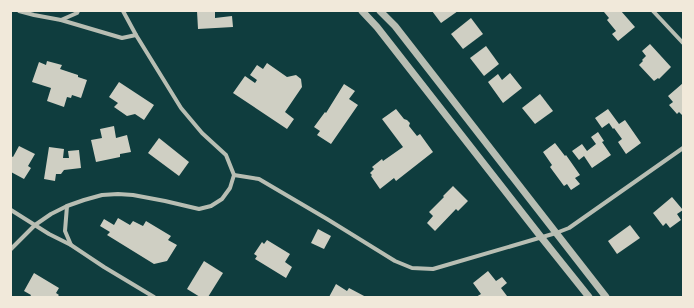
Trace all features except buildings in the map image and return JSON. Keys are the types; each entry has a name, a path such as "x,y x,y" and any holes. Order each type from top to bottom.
{"street":[{"path":"19,11 61,20 122,38 136,35"},
{"path":"61,20 77,13 78,11"},
{"path":"11,249 35,225 51,214 84,200 102,195 118,194 141,196 199,209 211,206 222,199 230,188 234,175 226,155 202,133 181,108 136,35 124,11"},
{"path":"362,11 377,27 589,297"},
{"path":"380,11 395,26 606,297"},
{"path":"653,11 683,43"},
{"path":"234,175 259,179 395,261 412,268 433,270 569,228 683,148"},
{"path":"67,206 65,231 71,245"},
{"path":"11,210 71,245 154,297"}]}
